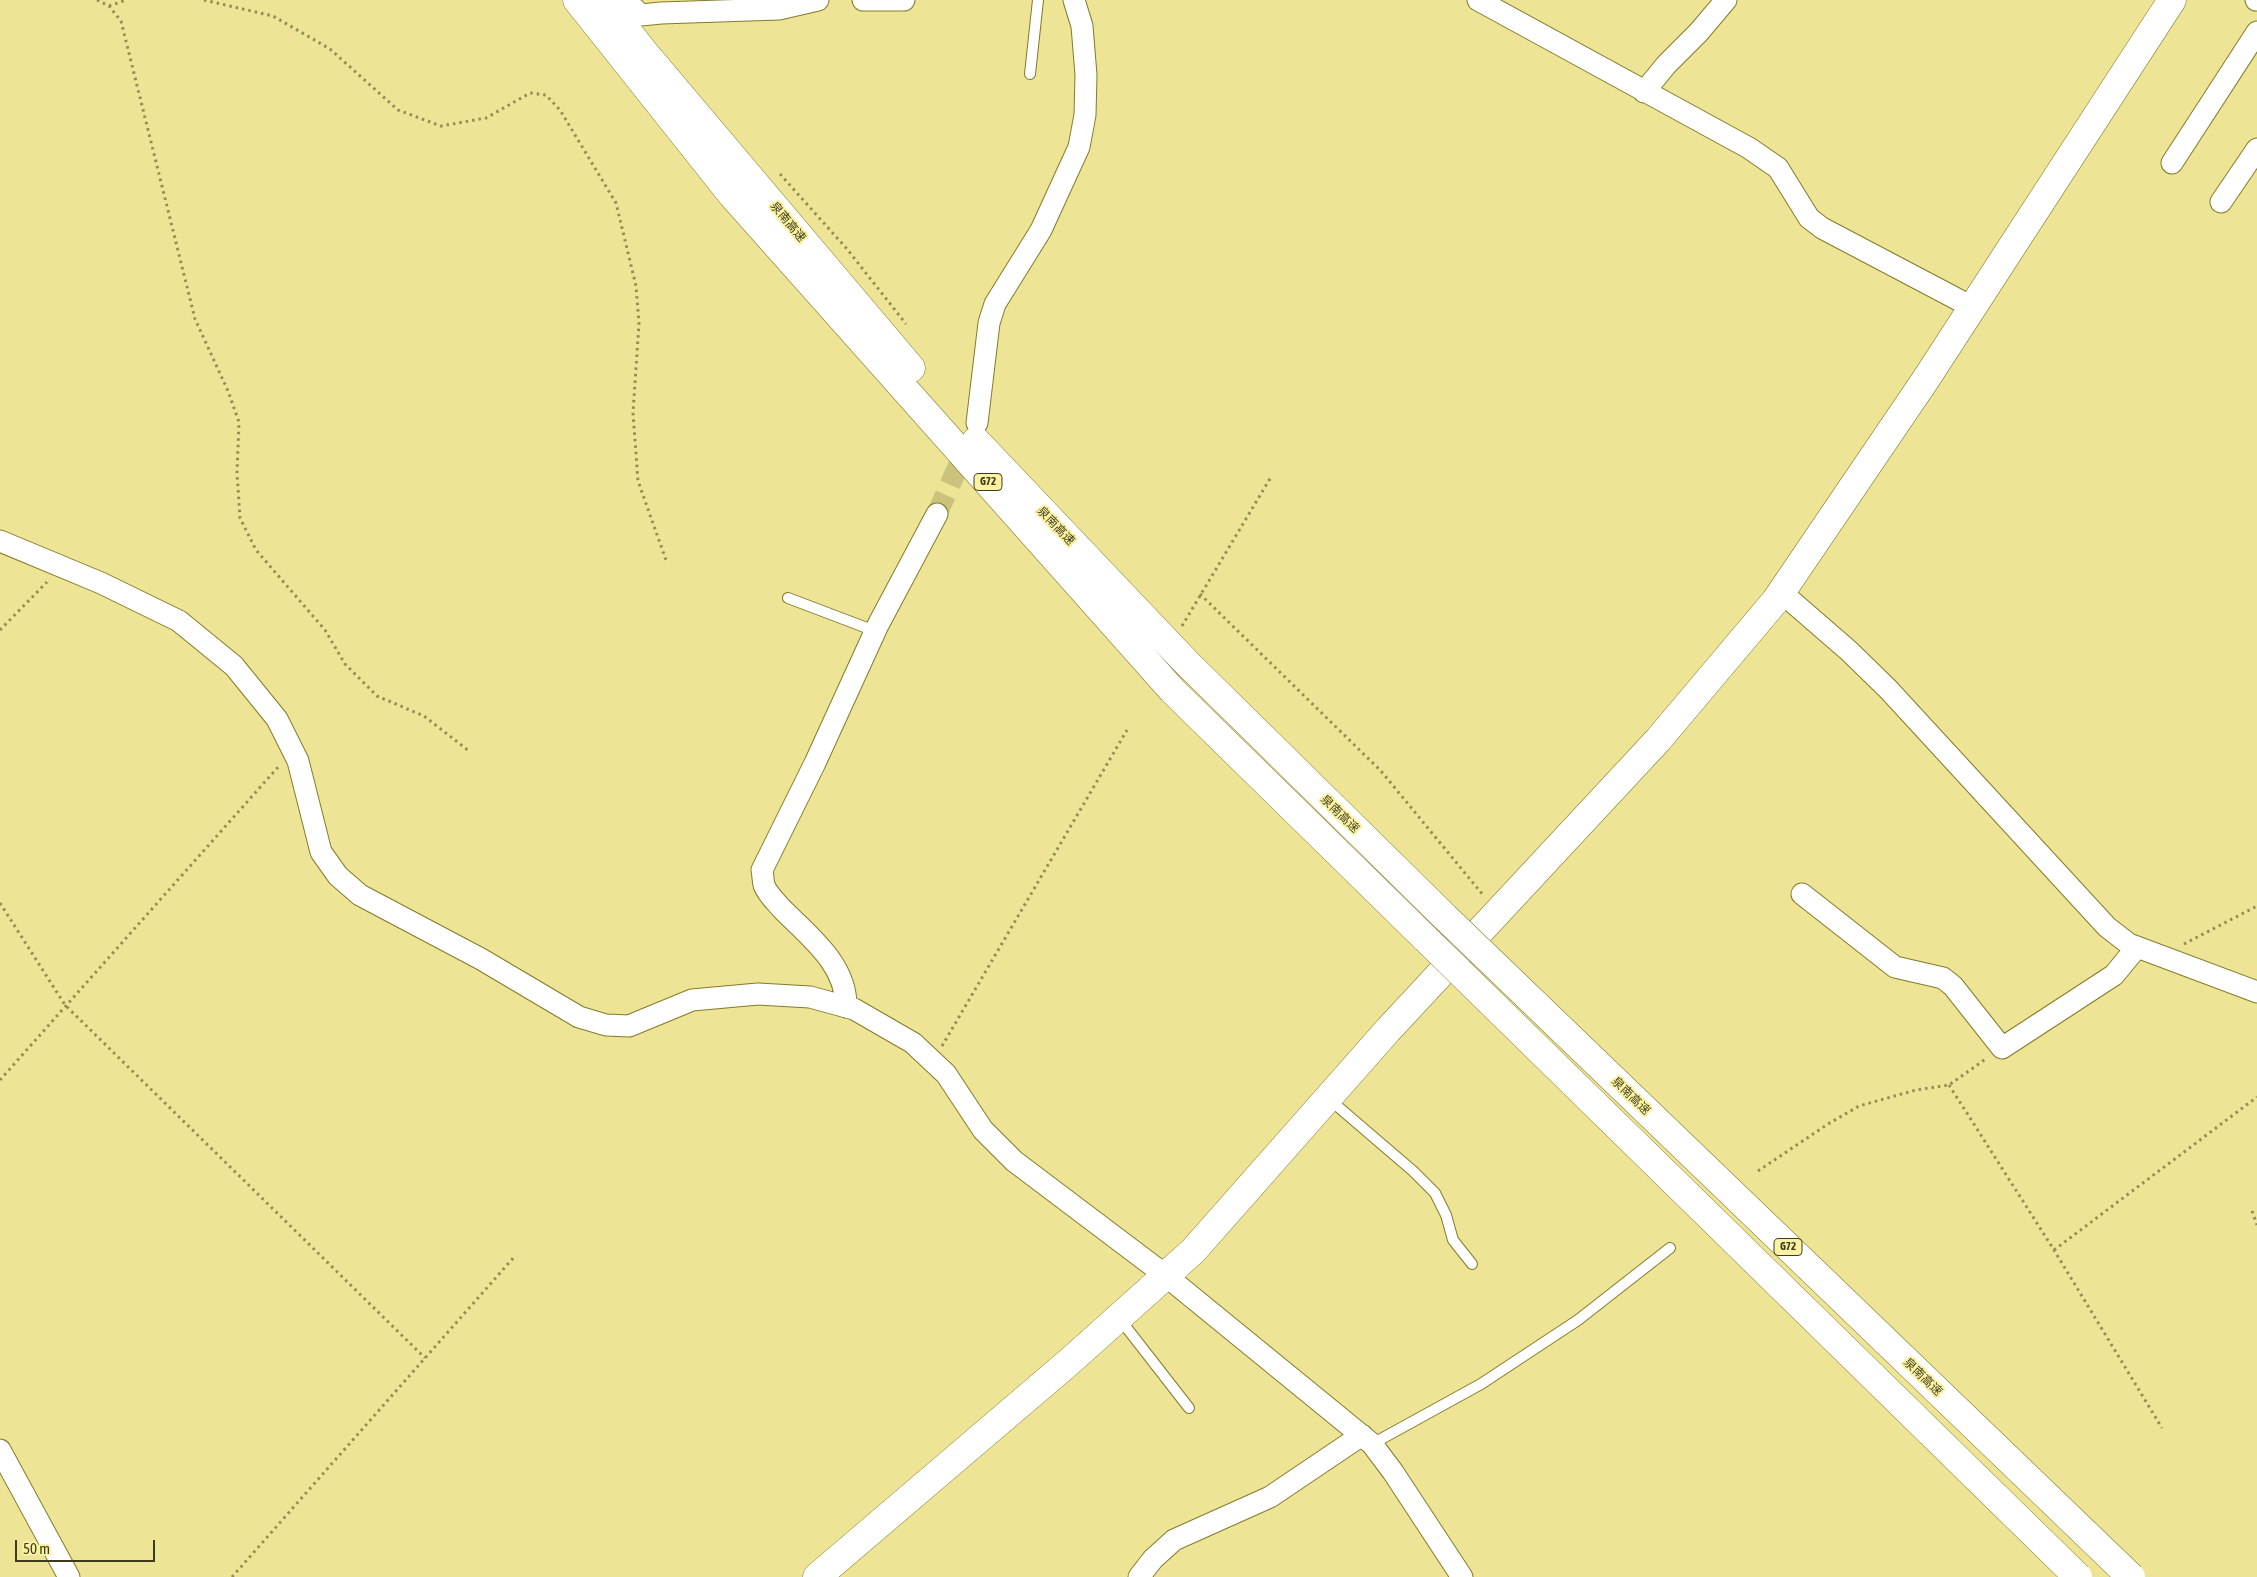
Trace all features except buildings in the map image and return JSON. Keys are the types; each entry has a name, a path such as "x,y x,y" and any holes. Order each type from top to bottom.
{"main road":[{"name":"泉南高速","path":"577,0 732,195 1172,690 2078,1577"},
{"name":"泉南高速","path":"603,0 644,52 947,411 1186,662 1445,917 2131,1577"},
{"path":"817,1577 1069,1362 1193,1251 1328,1098 1658,740 1781,592 1926,380 2172,0"}],"street":[{"path":"626,0 641,15 779,9 818,0"},
{"path":"864,0 896,0"},
{"path":"977,423 989,323 995,304 1041,230 1079,147 1085,115 1086,75 1082,26 1074,0"},
{"path":"1478,0 1749,148 1778,168 1809,218 1822,228 1972,307"},
{"path":"1644,92 1666,65 1698,33 1726,0"},
{"path":"2172,163 2257,32"},
{"path":"2221,202 2257,149"},
{"path":"846,1007 847,994 843,980 828,956 775,902 764,887 762,870 815,763 875,631 937,514"},
{"path":"0,540 101,583 179,621 234,666 277,719 298,761 321,852 338,876 360,895 481,959 579,1018 606,1025 629,1026 692,1000 758,994 810,998 854,1009 913,1042 946,1074 983,1130 1014,1161 1165,1275 1367,1440 1393,1472 1462,1577"},
{"path":"1781,592 1849,651 1888,689 2108,927 2129,944 2257,992"},
{"path":"1802,894 1895,967 1943,978 1953,986 2002,1048 2114,975 2137,947"},
{"path":"1139,1577 1153,1559 1174,1540 1270,1497 1367,1440"},
{"path":"0,1450 69,1577"}],"lane":[{"path":"1030,74 1038,0"},
{"path":"788,598 875,631"},
{"path":"1328,1098 1414,1171 1435,1193 1446,1215 1453,1240 1472,1264"},
{"path":"1367,1440 1500,1372 1578,1320 1670,1248"},
{"path":"1119,1317 1189,1408"}],"path":[{"path":"97,0 109,6 121,21 195,319 228,391 239,422 237,473 240,518 256,550 325,630 345,664 377,696 424,716 469,752"},
{"path":"109,6 126,0"},
{"path":"204,0 273,16 330,48 398,110 441,126 486,118 530,93 546,94 560,110 616,203 634,276 639,323 632,414 638,481 666,560"},
{"path":"1178,633 1271,477"},
{"path":"0,630 62,566"},
{"path":"1200,594 1381,771 1497,913"},
{"path":"933,1062 1127,730"},
{"path":"0,1080 293,751"},
{"path":"0,903 65,1005 426,1358"},
{"path":"2160,957 2257,906"},
{"path":"1758,1171 1828,1124 1859,1106 1916,1090 1949,1085 2002,1048"},
{"path":"1949,1085 2054,1250 2162,1428"},
{"path":"2054,1250 2257,1097"},
{"path":"2252,1211 2257,1225"},
{"path":"232,1577 516,1256"}],"tunnel":[{"path":"937,514 969,442"}]}
